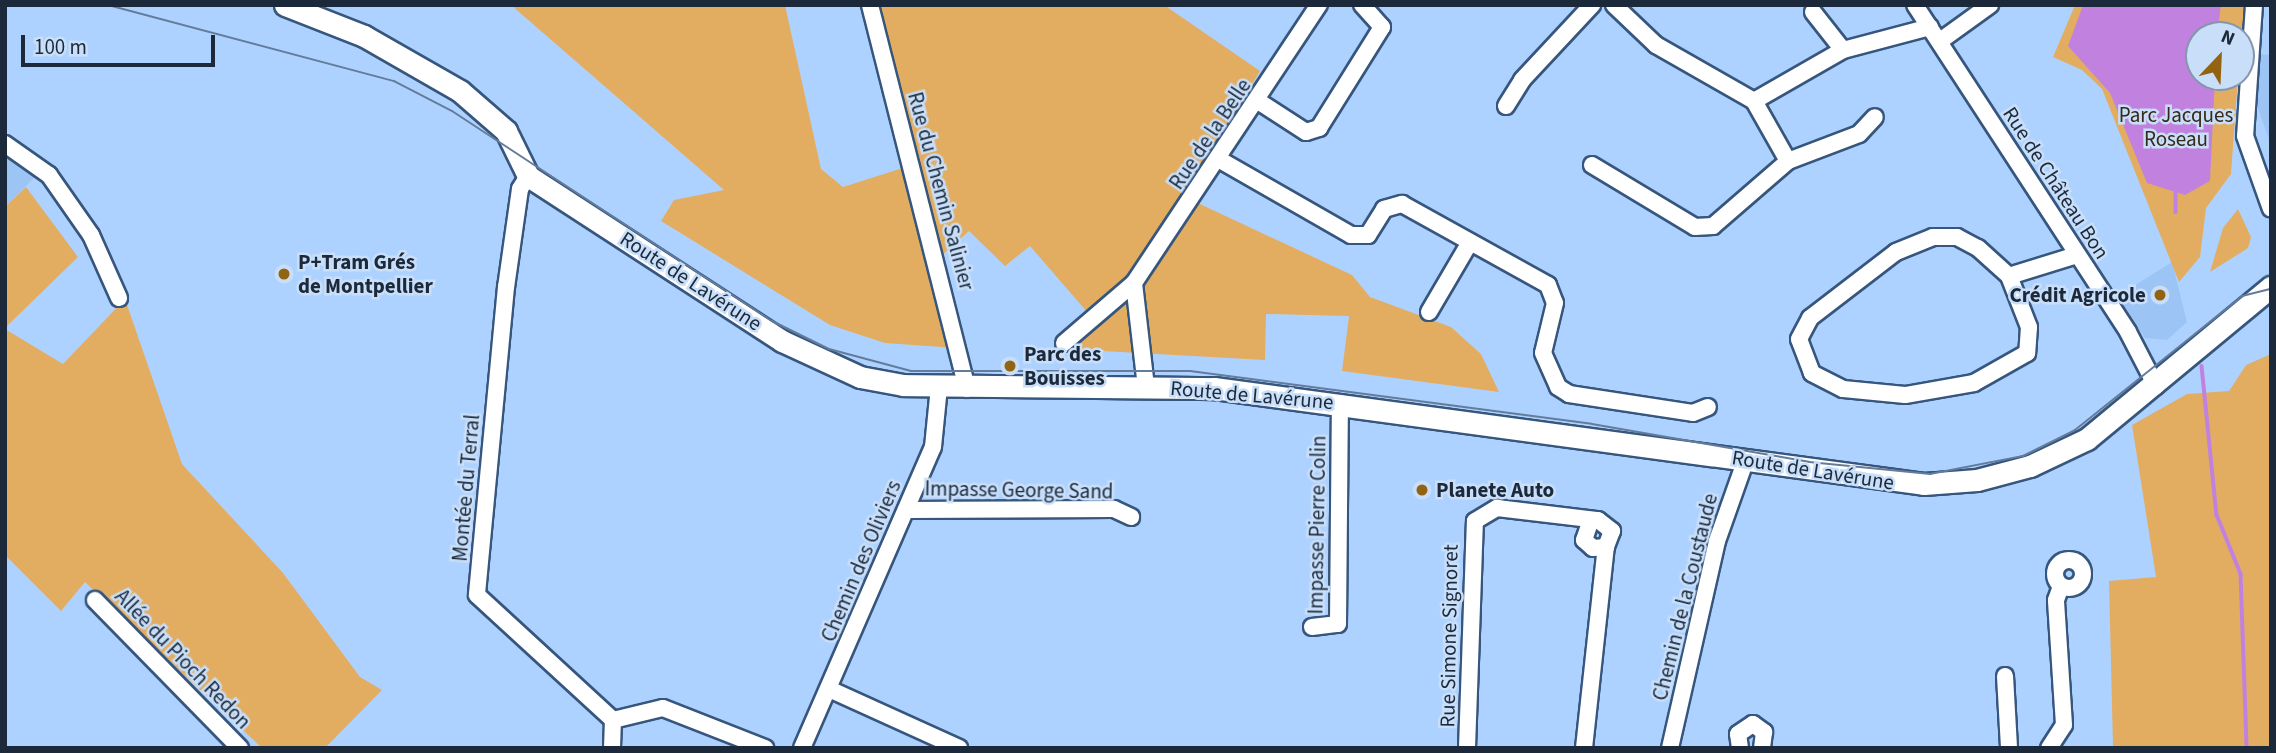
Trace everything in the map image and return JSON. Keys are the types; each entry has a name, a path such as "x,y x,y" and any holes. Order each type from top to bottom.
{"main road":[{"path":"285,5 363,36 460,90 506,131 528,176"},
{"name":"Route de Lavérune","path":"528,176 782,341 860,377 939,387 1146,387 1340,403 1746,459 1893,484 1977,480 2030,466 2087,439 2156,386 2271,287"}],"street":[{"name":"Rue du Chemin Salinier","path":"870,5 963,359 967,388"},
{"name":"Rue de la Belle","path":"1063,343 1134,283 1220,160 1319,5"},
{"path":"1258,101 1306,132 1319,128 1382,27 1362,5"},
{"path":"1506,106 1592,5"},
{"path":"1614,5 1656,46 1754,101 1788,161"},
{"name":"Rue de Château Bon","path":"1915,5 2077,255 2156,386"},
{"path":"1940,41 1990,5"},
{"path":"2254,5 2245,136 2271,209"},
{"path":"1813,12 1843,50"},
{"path":"1754,101 1843,50 1930,27"},
{"path":"1592,165 1608,180 1703,228 1788,161 1859,134 1875,117"},
{"path":"5,144 49,176 90,235 119,299"},
{"path":"1220,160 1351,235 1368,235 1396,203 1470,242 1554,293 1542,341 1562,391 1693,413 1708,407"},
{"name":"Montée du Terral","path":"528,176 520,189 506,287 477,594 612,720"},
{"path":"1933,237 1957,237 2009,276 2031,342 2017,363 1975,383 1905,395 1860,392 1826,384 1803,359 1799,339 1810,318 1896,252 1933,237"},
{"path":"1429,312 1470,242"},
{"path":"2009,276 2077,255"},
{"path":"1134,283 1146,387"},
{"name":"Chemin des Oliviers","path":"803,748 938,432 939,387"},
{"name":"Impasse Pierre Colin","path":"1312,627 1338,624 1340,403"},
{"name":"Chemin de la Coustaude","path":"1670,748 1717,541 1746,459"},
{"name":"Rue Simone Signoret","path":"1467,748 1475,521 1497,508 1590,523 1584,540 1593,548 1606,547 1584,748"},
{"name":"Impasse George Sand","path":"906,510 1114,509 1131,517"},
{"path":"2049,748 2064,725 2056,600 2061,586"},
{"name":"Allée du Pioch Redon","path":"95,600 240,748"},
{"path":"2005,676 2009,748"},
{"path":"829,689 959,748"},
{"path":"612,748 612,720 663,708 765,748"},
{"path":"1740,748 1738,734 1753,724 1764,732 1762,748"}],"shaded area":[{"name":"Parc Jacques Roseau","path":"2083,5 2221,5 2219,21 2185,21 2185,91 2214,91 2210,181 2185,195 2147,183 2110,93 2068,46"},
{"path":"2256,54 2271,55 2271,144 2258,109"},
{"path":"5,151 38,174 5,207"},
{"path":"2172,262 2187,322 2167,340 2145,338 2118,296"}],"green space":[{"path":"511,5 785,5 821,169 843,187 909,166 956,348 885,343 830,325 661,221 674,200 724,190"},
{"path":"878,5 1164,5 1260,71 1185,197 1352,275 1370,297 1451,327 1481,354 1499,392 1342,371 1349,316 1266,314 1265,360 1067,349 1088,313 1030,246 1005,266 969,231 941,256"},
{"name":"Parc Jacques Roseau","path":"2075,5 2245,5 2243,21 2185,21 2185,91 2237,91 2231,174 2206,208 2200,257 2179,282 2102,89 2082,70 2053,57"},
{"path":"26,187 78,257 5,328 5,207"},
{"path":"2238,209 2251,237 2248,248 2210,272 2223,228"},
{"path":"125,299 182,464 283,573 360,677 382,690 325,748 262,748 85,582 61,611 5,555 5,329 63,364"},
{"path":"2271,354 2271,748 2113,748 2109,581 2156,577 2132,425 2187,394 2229,391 2246,365"}],"waterway":[{"path":"2176,192 2176,212"},
{"path":"2202,366 2217,515 2241,574 2247,748"}],"tram line":[{"path":"108,5 394,81 452,111 772,321 829,349 911,371 1190,371 1592,424 1809,462 1930,474 2023,456 2075,430 2242,296 2271,289"}],"place":[{"name":"P+Tram Grés de Montpellier","path":"284,274"},
{"name":"Crédit Agricole","path":"2160,295"},
{"name":"Parc des Bouisses","path":"1010,366"},
{"name":"Planete Auto","path":"1422,490"}]}
